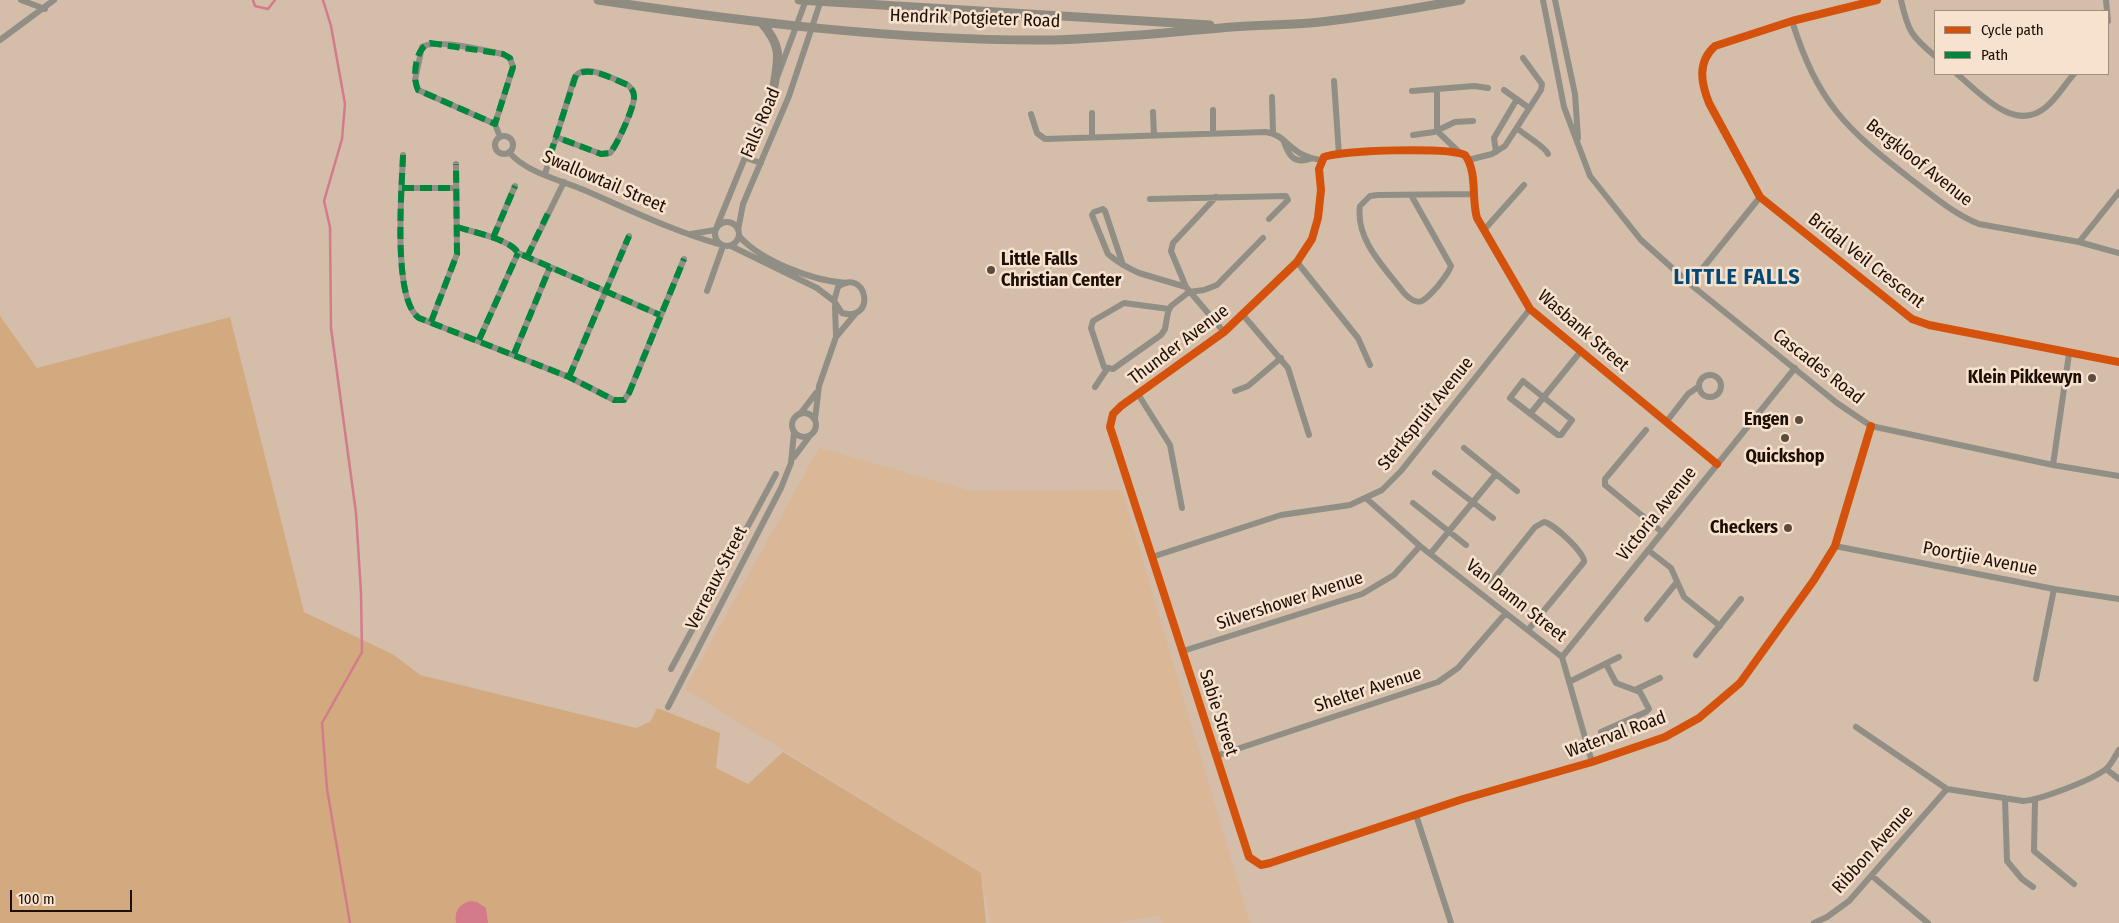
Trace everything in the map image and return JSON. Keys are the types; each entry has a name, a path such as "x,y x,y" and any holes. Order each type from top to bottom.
{"main road":[{"name":"Hendrik Potgieter Road","path":"598,0 796,26 953,38 1049,40 1137,37 1232,27 1311,23 1462,0"},
{"name":"Hendrik Potgieter Road","path":"799,0 870,2 1232,27"},
{"path":"761,22 775,40 779,52 774,86"}],"street":[{"path":"21,0 44,9"},
{"path":"0,40 54,0"},
{"name":"Falls Road","path":"716,228 746,158 806,0"},
{"name":"Cascades Road","path":"1543,0 1564,107 1590,176 1618,215 1641,240 1690,284 1837,403 1870,426 2053,465 2119,476"},
{"name":"Cascades Road","path":"1555,0 1575,94 1579,147"},
{"path":"1792,21 1877,0"},
{"path":"1901,0 1906,24 1911,32 1934,55"},
{"name":"Falls Road","path":"739,233 743,204 789,96 814,27 821,1"},
{"name":"Bridal Veil Crescent","path":"1792,21 1714,46 1707,52 1703,60 1703,89 1709,104 1760,197 1912,318 1929,325 2069,354 2119,362"},
{"name":"Bergkloof Avenue","path":"1792,21 1812,75 1833,110 1871,148 1940,202 1966,219 1979,224 2079,242 2119,253"},
{"path":"495,124 418,90 415,80 422,47 430,43 503,54 510,58 513,67 495,124 500,137"},
{"path":"1437,89 1437,131 1468,160 1496,152 1509,141 1541,90 1542,84 1523,58"},
{"path":"544,174 574,79 581,72 593,72 628,85 632,90 634,94 632,106 610,153 601,154 556,137"},
{"path":"1958,75 1997,108 2007,113 2028,116 2048,106 2073,75"},
{"path":"1334,81 1339,155"},
{"path":"1412,91 1474,86 1488,88"},
{"path":"1504,90 1530,108"},
{"path":"1272,97 1273,133"},
{"path":"1496,152 1494,138 1517,99"},
{"path":"1214,110 1214,133"},
{"path":"1092,112 1092,137"},
{"path":"1153,112 1154,135"},
{"path":"1031,114 1037,133 1042,138 1273,133 1298,154 1311,159 1322,160 1329,156 1394,151 1459,152"},
{"path":"1413,135 1437,131 1451,123 1473,122"},
{"path":"1517,128 1528,138 1545,148 1548,154"},
{"path":"500,137 508,137 512,141 512,147 509,152 501,153 496,150 495,144 500,137"},
{"name":"Swallowtail Street","path":"509,152 520,162 544,174 721,245"},
{"path":"404,154 400,249 408,304 412,313 569,377 614,400 624,400 628,394 684,259"},
{"path":"746,158 761,163"},
{"name":"Thunder Avenue","path":"1152,556 1110,428 1113,414 1224,332 1297,262 1312,239 1318,218 1321,190 1319,169 1322,160"},
{"name":"Wasbank Street","path":"1468,160 1472,172 1474,207 1484,230 1530,309 1718,464"},
{"path":"431,322 457,254 456,164"},
{"path":"527,257 564,182"},
{"path":"1484,230 1524,185"},
{"path":"493,238 516,186"},
{"path":"402,188 456,188"},
{"path":"2079,242 2119,192"},
{"path":"1411,195 1451,266 1449,272 1426,300 1418,303 1410,300 1404,294 1363,236 1360,212 1364,200 1370,196 1411,195 1474,194"},
{"path":"1150,199 1286,196 1288,200 1269,219"},
{"path":"1216,197 1173,243 1171,251 1184,277 1187,289 1224,332"},
{"path":"1690,284 1760,197"},
{"path":"1123,265 1105,211 1094,212 1092,214 1104,250 1113,259 1123,265 1139,273 1187,289 1204,290 1217,285 1263,238"},
{"path":"690,234 716,228 728,222 735,225 739,233 755,250 798,271 819,280 858,285 864,294 864,304 836,337"},
{"path":"457,227 515,247 518,253 660,315"},
{"path":"716,228 715,238 721,245 732,246 796,276 817,288 847,314 857,312"},
{"path":"732,246 739,233"},
{"path":"569,377 629,236"},
{"path":"707,292 721,245"},
{"path":"479,340 518,253"},
{"path":"1297,262 1358,338 1370,365"},
{"path":"514,354 550,267"},
{"path":"819,386 800,414 792,421 794,432 800,437 809,437 815,431 819,386 836,337 835,291 847,283"},
{"path":"1169,309 1124,302 1093,322 1090,328 1102,364 1107,369 1113,369 1161,335 1165,329 1169,309 1187,289"},
{"name":"Sterkspruit Avenue","path":"1152,556 1281,515 1350,505 1367,500 1382,490 1402,471 1530,309"},
{"path":"1243,315 1281,358 1294,382 1309,435"},
{"path":"1530,414 1581,351"},
{"path":"2053,465 2069,354"},
{"path":"1235,391 1248,386 1281,358"},
{"name":"Victoria Avenue","path":"1562,657 1795,368"},
{"path":"1095,387 1107,369"},
{"path":"1521,382 1525,382 1572,420 1562,434 1558,435 1530,414 1510,398 1521,382"},
{"path":"1667,421 1688,394 1698,388"},
{"path":"1138,394 1170,445 1182,508"},
{"path":"800,414 810,414 815,419"},
{"name":"Waterval Road","path":"1270,863 1416,815 1592,762 1665,737 1699,718 1740,683 1772,640 1835,546 1870,426"},
{"path":"1646,430 1605,479 1605,485 1662,532"},
{"name":"Verreaux Street","path":"668,707 781,488 790,463 794,432"},
{"name":"Verreaux Street","path":"790,463 809,437"},
{"path":"1464,448 1518,491"},
{"path":"1435,473 1493,518"},
{"path":"671,670 776,474"},
{"path":"1431,553 1496,474"},
{"name":"Van Damn Street","path":"1367,500 1420,546 1562,657 1592,762"},
{"path":"1413,503 1466,545"},
{"path":"1491,582 1535,528 1544,522 1552,525 1582,554 1584,562 1528,630"},
{"name":"Silvershower Avenue","path":"1183,651 1362,594 1394,576 1420,546"},
{"name":"Poortjie Avenue","path":"1835,546 2054,589 2119,599"},
{"path":"1648,550 1671,568 1684,597 1720,626"},
{"name":"Sabie Street","path":"1152,556 1249,857 1261,865 1270,863"},
{"path":"1647,619 1677,582"},
{"path":"2036,679 2054,589"},
{"path":"1696,655 1741,599"},
{"name":"Shelter Avenue","path":"1216,756 1438,682 1458,668 1505,614"},
{"path":"1569,682 1619,658"},
{"path":"1601,732 1648,710 1642,695 1635,690 1616,683 1606,664"},
{"path":"1635,690 1660,678"},
{"path":"1856,728 1947,789 2005,798 2035,800 2106,769 2119,750"},
{"path":"2106,769 2119,779"},
{"name":"Ribbon Avenue","path":"1814,923 1837,910 1872,876 1947,789"},
{"path":"2005,798 2007,861 2022,879 2033,887"},
{"path":"2035,800 2034,851 2074,884"},
{"path":"1416,815 1451,923"},
{"path":"1872,876 1928,923"}],"shaded area":[{"path":"0,316 37,368 230,317 304,612 394,655 420,675 636,728 650,722 657,708 720,733 716,768 748,784 783,752 981,873 986,923 0,923"},
{"path":"819,448 971,491 1122,490 1250,923 1162,923 1159,915 1117,923 990,923 981,873 685,689"},
{"path":"471,901 477,902 486,908 488,923 456,923 458,909 463,904"}],"waterway":[{"path":"253,0 255,6 268,9 275,0"},
{"path":"323,0 331,26 345,104 342,139 324,201 330,227 331,328 356,513 361,593 362,652 322,723 327,789 350,923"}],"marked path":[{"path":"430,43 503,54 510,58 513,67 495,124 418,90 415,78 418,56 421,50 430,43"},
{"path":"550,155 576,75 582,72 595,72 628,85 632,90 634,96 632,108 621,134 610,153 601,154 556,137"},
{"path":"403,155 400,242 402,267 405,289 411,307 419,318 569,377 614,400 624,400 629,393 684,259"},
{"path":"431,322 457,254 456,164"},
{"path":"493,238 515,186"},
{"path":"402,188 456,188"},
{"path":"527,257 548,213"},
{"path":"457,227 499,240 514,248 518,253 660,315"},
{"path":"569,377 629,236"},
{"path":"479,340 518,253"},
{"path":"514,354 550,267"}],"cycle path":[{"path":"1877,0 1792,21 1715,46 1709,52 1705,59 1702,73 1706,95 1760,197 1912,319 1929,325 2119,362"},
{"path":"1717,464 1530,309 1477,218 1472,170 1465,155 1439,151 1396,150 1324,157 1319,169 1321,190 1318,218 1312,239 1297,262 1224,332 1121,406 1113,414 1110,427 1249,857 1261,865 1270,863 1463,799 1592,762 1665,737 1699,718 1740,683 1814,580 1835,546 1871,426"}],"place":[{"name":"Little Falls Christian Center","path":"991,270"},
{"name":"Klein Pikkewyn","path":"2092,378"},
{"name":"Engen","path":"1799,420"},
{"name":"Quickshop","path":"1785,438"},
{"name":"Checkers","path":"1788,528"}],"district":[{"name":"LITTLE FALLS","path":"1737,278"}]}
